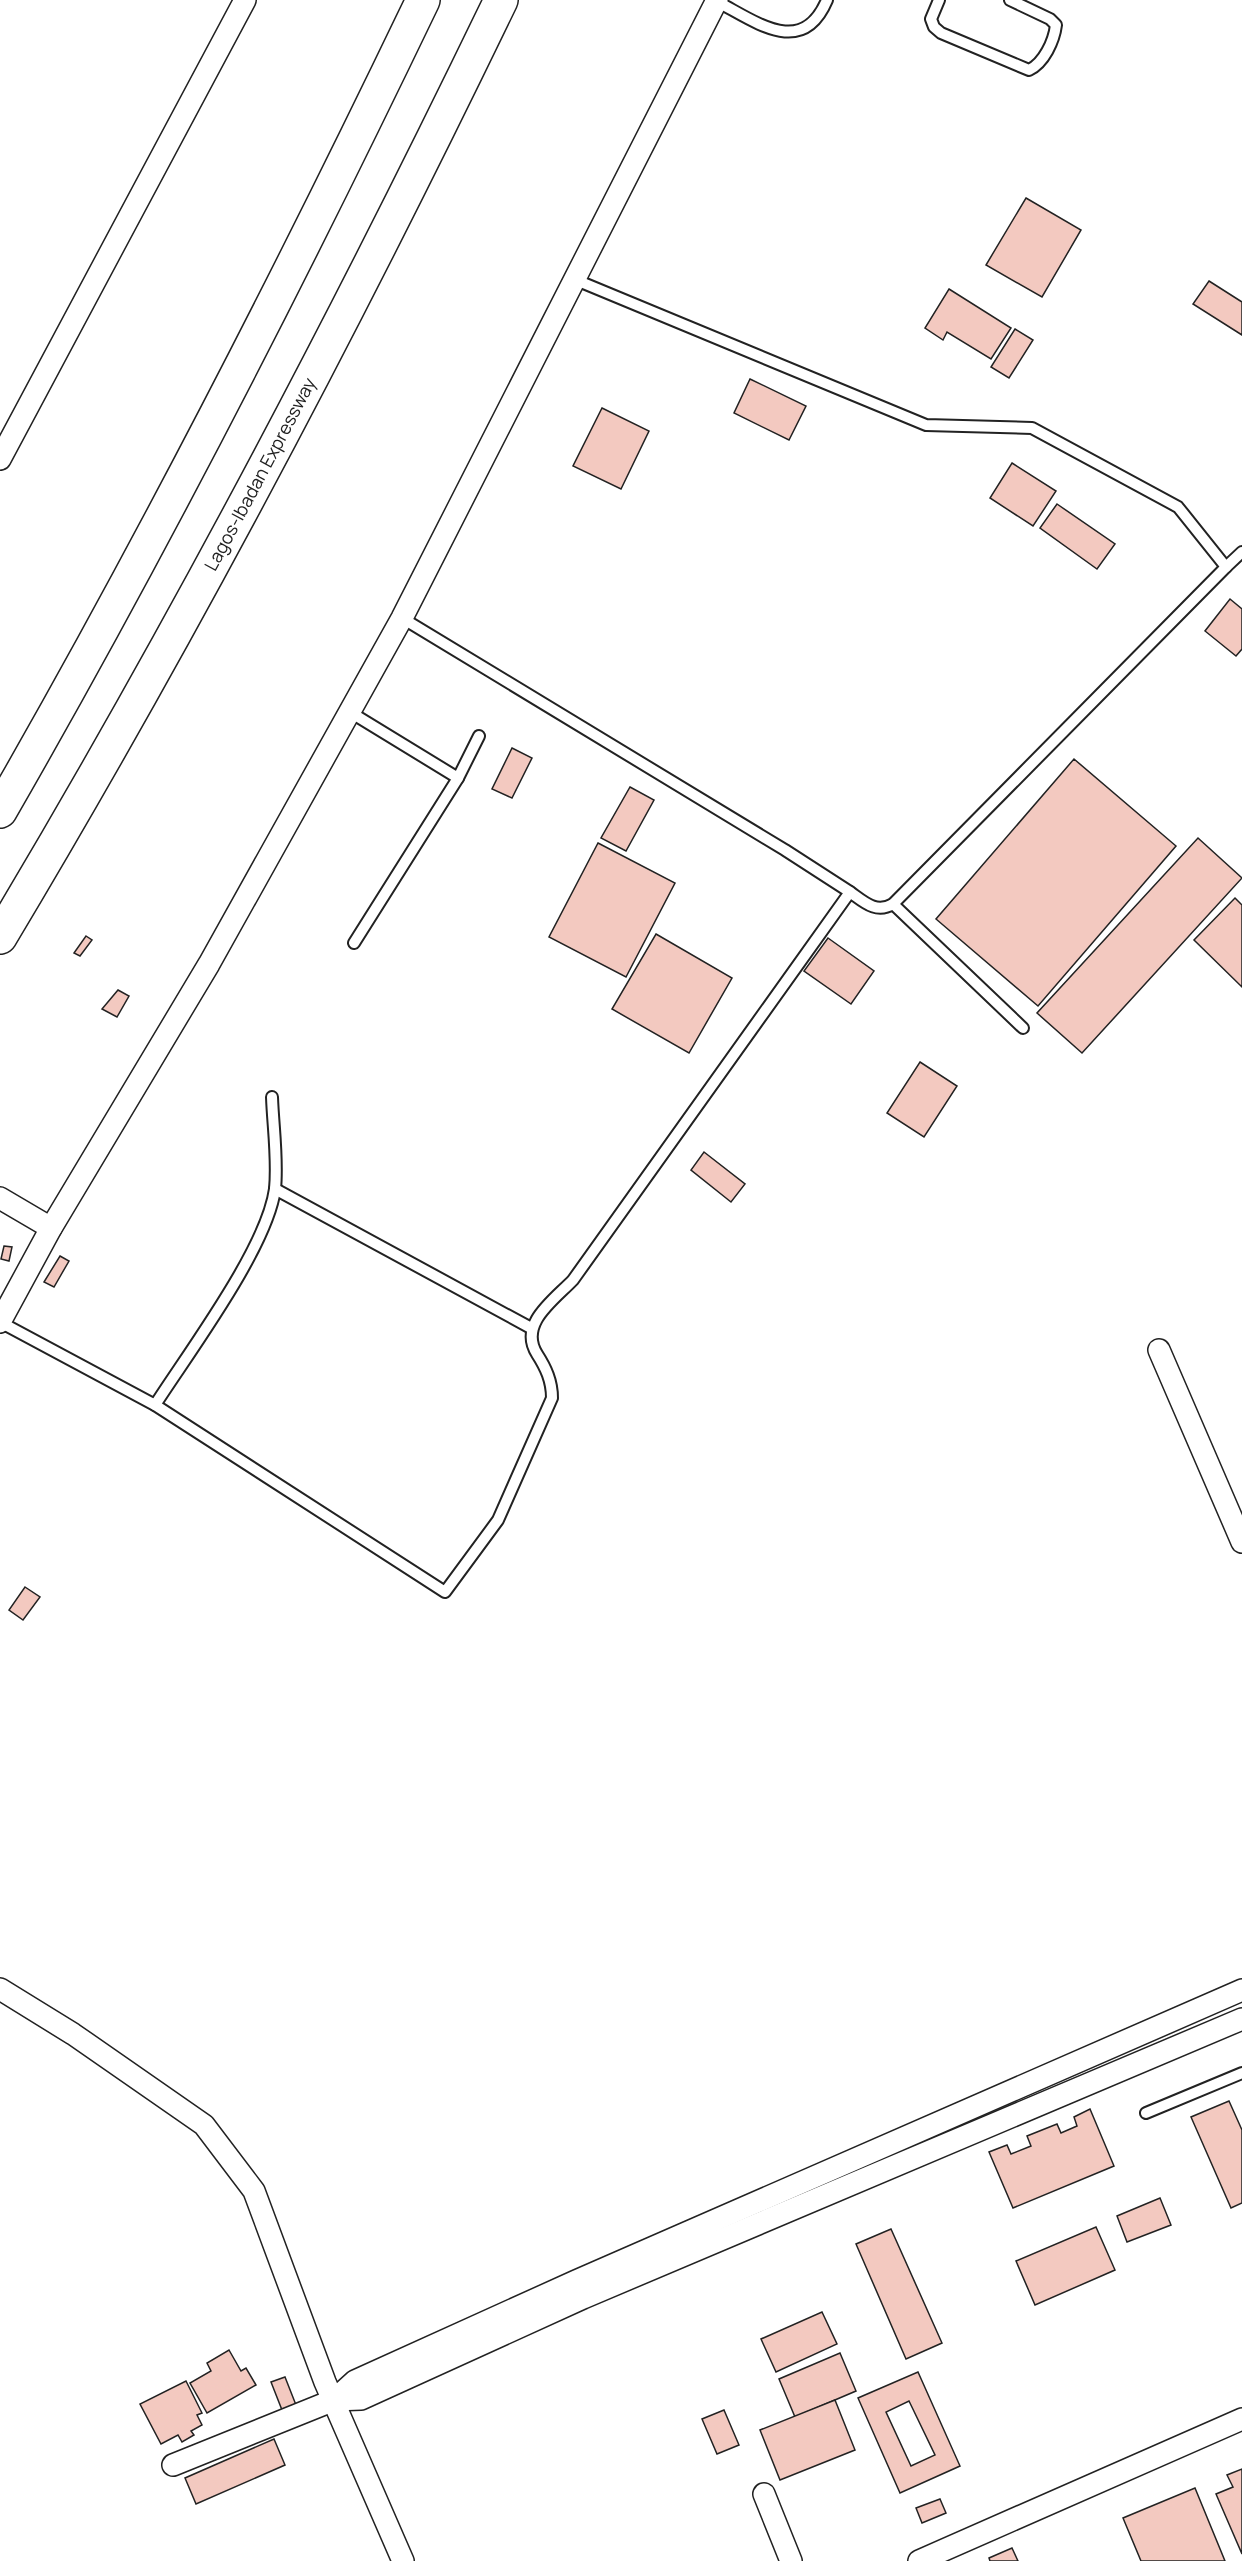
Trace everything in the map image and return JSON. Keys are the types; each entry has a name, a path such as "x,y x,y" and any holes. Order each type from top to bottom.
{"highway":[{"path":"0,811 73,684 213,424 348,156 423,0"},
{"name":"Lagos-Ibadan Expressway","path":"0,937 252,494 416,176 501,0"}],"street":[{"path":"0,459 245,0"},
{"path":"0,1322 51,1228 209,964 402,618 576,280 716,0"},
{"path":"0,1198 51,1228"},
{"path":"1159,1350 1242,1541"},
{"path":"0,1989 73,2034 204,2125 254,2191 334,2400 403,2561"},
{"path":"334,2400 355,2381 576,2281 1242,1990"},
{"path":"173,2464 334,2400 361,2399 583,2298 1242,2019"},
{"path":"999,2096 1010,2117"},
{"path":"919,2561 1242,2419"},
{"path":"764,2494 791,2561"}],"lane":[{"path":"716,0 775,31 788,33 815,22 827,0"},
{"path":"939,0 931,19 934,27 941,33 1029,70 1038,66 1055,34 1056,25 1050,19 1010,0"},
{"path":"576,280 926,425 1032,428 1178,507 1226,567"},
{"path":"402,618 785,850 870,907 886,908 893,904 1242,552"},
{"path":"350,712 458,778"},
{"path":"354,943 458,778 479,736"},
{"path":"531,1328 580,1270 850,892"},
{"path":"893,904 1023,1028"},
{"path":"155,1405 234,1281 263,1227 275,1189 272,1097"},
{"path":"275,1189 531,1328"},
{"path":"0,1322 155,1405 445,1592 498,1520 552,1398 552,1387 545,1365 535,1350 531,1328"},
{"path":"1146,2113 1242,2073"}],"building":[{"path":"1026,198 1081,230 1042,297 986,265"},
{"path":"1209,281 1242,302 1242,335 1193,304"},
{"path":"949,289 1011,328 991,359 947,332 943,340 925,328"},
{"path":"1015,329 1033,340 1009,378 991,367"},
{"path":"750,379 806,406 789,440 734,413"},
{"path":"602,408 649,431 621,489 573,466"},
{"path":"1012,463 1056,491 1033,526 990,498"},
{"path":"1057,504 1115,544 1097,569 1040,528"},
{"path":"1230,599 1242,609 1242,649 1236,656 1205,631"},
{"path":"512,748 532,758 512,798 492,789"},
{"path":"1074,759 1176,846 1038,1006 936,919"},
{"path":"630,787 654,800 626,851 601,838"},
{"path":"1198,838 1242,878 1082,1053 1037,1013"},
{"path":"598,843 675,883 626,977 549,937"},
{"path":"1235,898 1242,905 1242,987 1194,940"},
{"path":"656,934 732,978 689,1053 612,1009"},
{"path":"86,936 92,940 80,956 74,953"},
{"path":"828,938 874,971 851,1004 804,971"},
{"path":"118,990 129,996 117,1017 102,1009"},
{"path":"920,1062 957,1086 924,1137 887,1113"},
{"path":"704,1152 745,1184 731,1202 691,1170"},
{"path":"4,1246 12,1247 9,1261 1,1259"},
{"path":"60,1256 69,1261 54,1287 44,1282"},
{"path":"25,1587 40,1597 23,1620 9,1610"},
{"path":"1229,2101 1242,2130 1242,2203 1231,2208 1191,2117"},
{"path":"1090,2109 1114,2166 1013,2208 989,2152 1007,2145 1011,2154 1031,2146 1027,2136 1057,2124 1061,2133 1077,2126 1074,2117"},
{"path":"1160,2198 1171,2225 1127,2242 1117,2216"},
{"path":"1096,2227 1115,2270 1035,2305 1016,2261"},
{"path":"891,2229 942,2343 906,2359 856,2244"},
{"path":"822,2312 837,2344 776,2372 761,2339"},
{"path":"229,2350 241,2371 246,2368 256,2385 207,2413 190,2383 211,2371 207,2363"},
{"path":"840,2353 856,2391 795,2417 779,2379"},
{"path":"918,2372 960,2466 900,2493 858,2398","holes":["909,2401 935,2455 911,2466 886,2412"]},
{"path":"285,2377 296,2405 282,2410 271,2382"},
{"path":"186,2381 202,2413 197,2415 202,2425 191,2431 194,2435 182,2442 178,2435 161,2444 140,2404"},
{"path":"835,2400 855,2450 780,2480 760,2430"},
{"path":"724,2410 739,2445 717,2454 702,2419"},
{"path":"274,2439 285,2465 196,2504 185,2478"},
{"path":"1242,2469 1242,2554 1216,2494 1233,2487 1227,2475"},
{"path":"1195,2488 1225,2561 1141,2561 1123,2518"},
{"path":"940,2499 946,2513 922,2523 916,2508"},
{"path":"1012,2548 1018,2561 990,2561 989,2558"}]}
